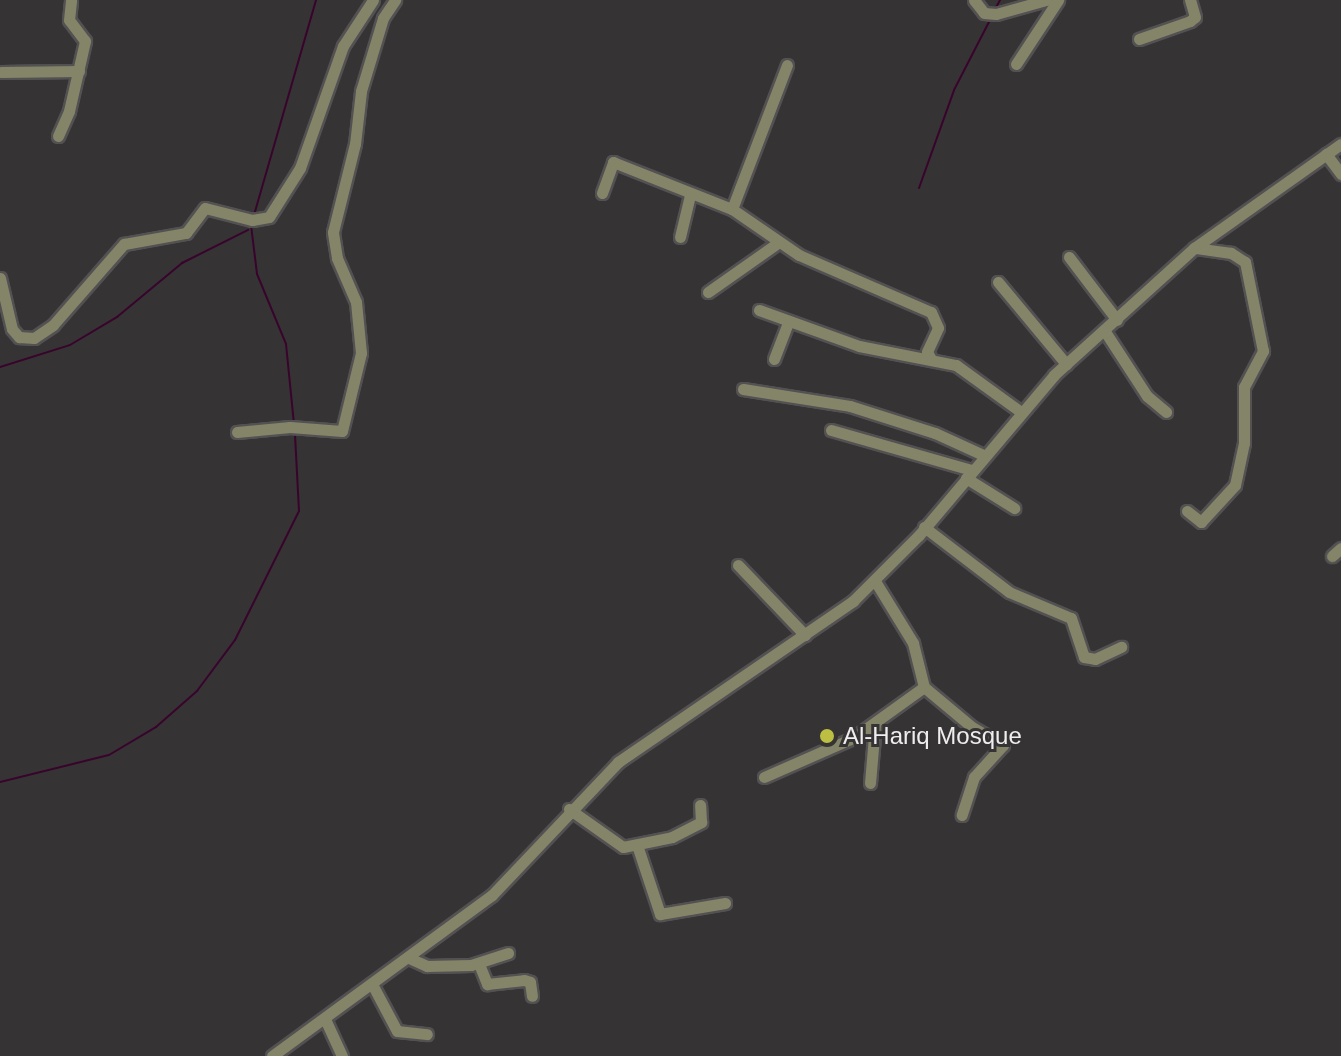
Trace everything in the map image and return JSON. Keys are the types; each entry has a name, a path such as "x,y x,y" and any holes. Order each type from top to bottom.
{"street":[{"path":"58,136 79,71 85,41 69,20 71,0"},
{"path":"0,278 2,315 19,337 34,338 53,325 124,244 186,233 205,208 252,220 269,217 300,168 343,46 373,0"},
{"path":"237,432 290,427 342,431 361,353 356,302 337,258 333,232 355,144 361,91 383,18 395,0"},
{"path":"974,0 984,13 996,14 1046,0"},
{"path":"1016,64 1058,0"},
{"path":"1139,39 1190,21 1195,17 1190,0"},
{"path":"732,209 787,65"},
{"path":"1,72 79,71"},
{"path":"272,1056 409,958 502,886 569,809 618,762 805,635 875,581 1066,364 1194,248 1341,144"},
{"path":"1326,154 1341,174"},
{"path":"602,193 613,162 690,195 732,209 776,244 931,312 938,328 929,346 931,359"},
{"path":"680,237 690,195"},
{"path":"708,292 776,244"},
{"path":"1187,511 1201,522 1235,485 1244,443 1244,387 1263,351 1250,269 1231,253 1194,248"},
{"path":"1069,257 1117,320"},
{"path":"998,282 1066,364"},
{"path":"759,310 883,352 960,367 1021,412"},
{"path":"774,359 788,322"},
{"path":"1104,330 1147,396 1166,412"},
{"path":"743,389 850,406 935,433 983,455"},
{"path":"831,430 969,474 1014,508"},
{"path":"924,527 1009,592 1071,618 1084,657 1095,659 1121,647"},
{"path":"738,565 805,635"},
{"path":"875,581 913,643 924,687 972,727 1003,745 974,777 962,815"},
{"path":"764,777 875,725 924,687"},
{"path":"870,783 875,725"},
{"path":"569,809 623,847 672,837 701,822 700,805"},
{"path":"637,845 660,914 725,903"},
{"path":"409,958 427,966 479,964 508,953"},
{"path":"479,964 487,984 524,980 530,982 532,996"},
{"path":"372,984 397,1031 427,1034"},
{"path":"325,1019 342,1056"}],"waterway":[{"path":"254,215 316,0"},
{"path":"994,11 1000,0"},
{"path":"919,188 954,90 990,20"},
{"path":"251,225 257,274 286,344 294,424"},
{"path":"0,367 70,345 117,317 182,263 248,230"},
{"path":"0,782 109,755 156,727 197,691 235,640 299,511 295,434"}],"place":[{"name":"Al-Hariq Mosque","path":"827,736"}]}
